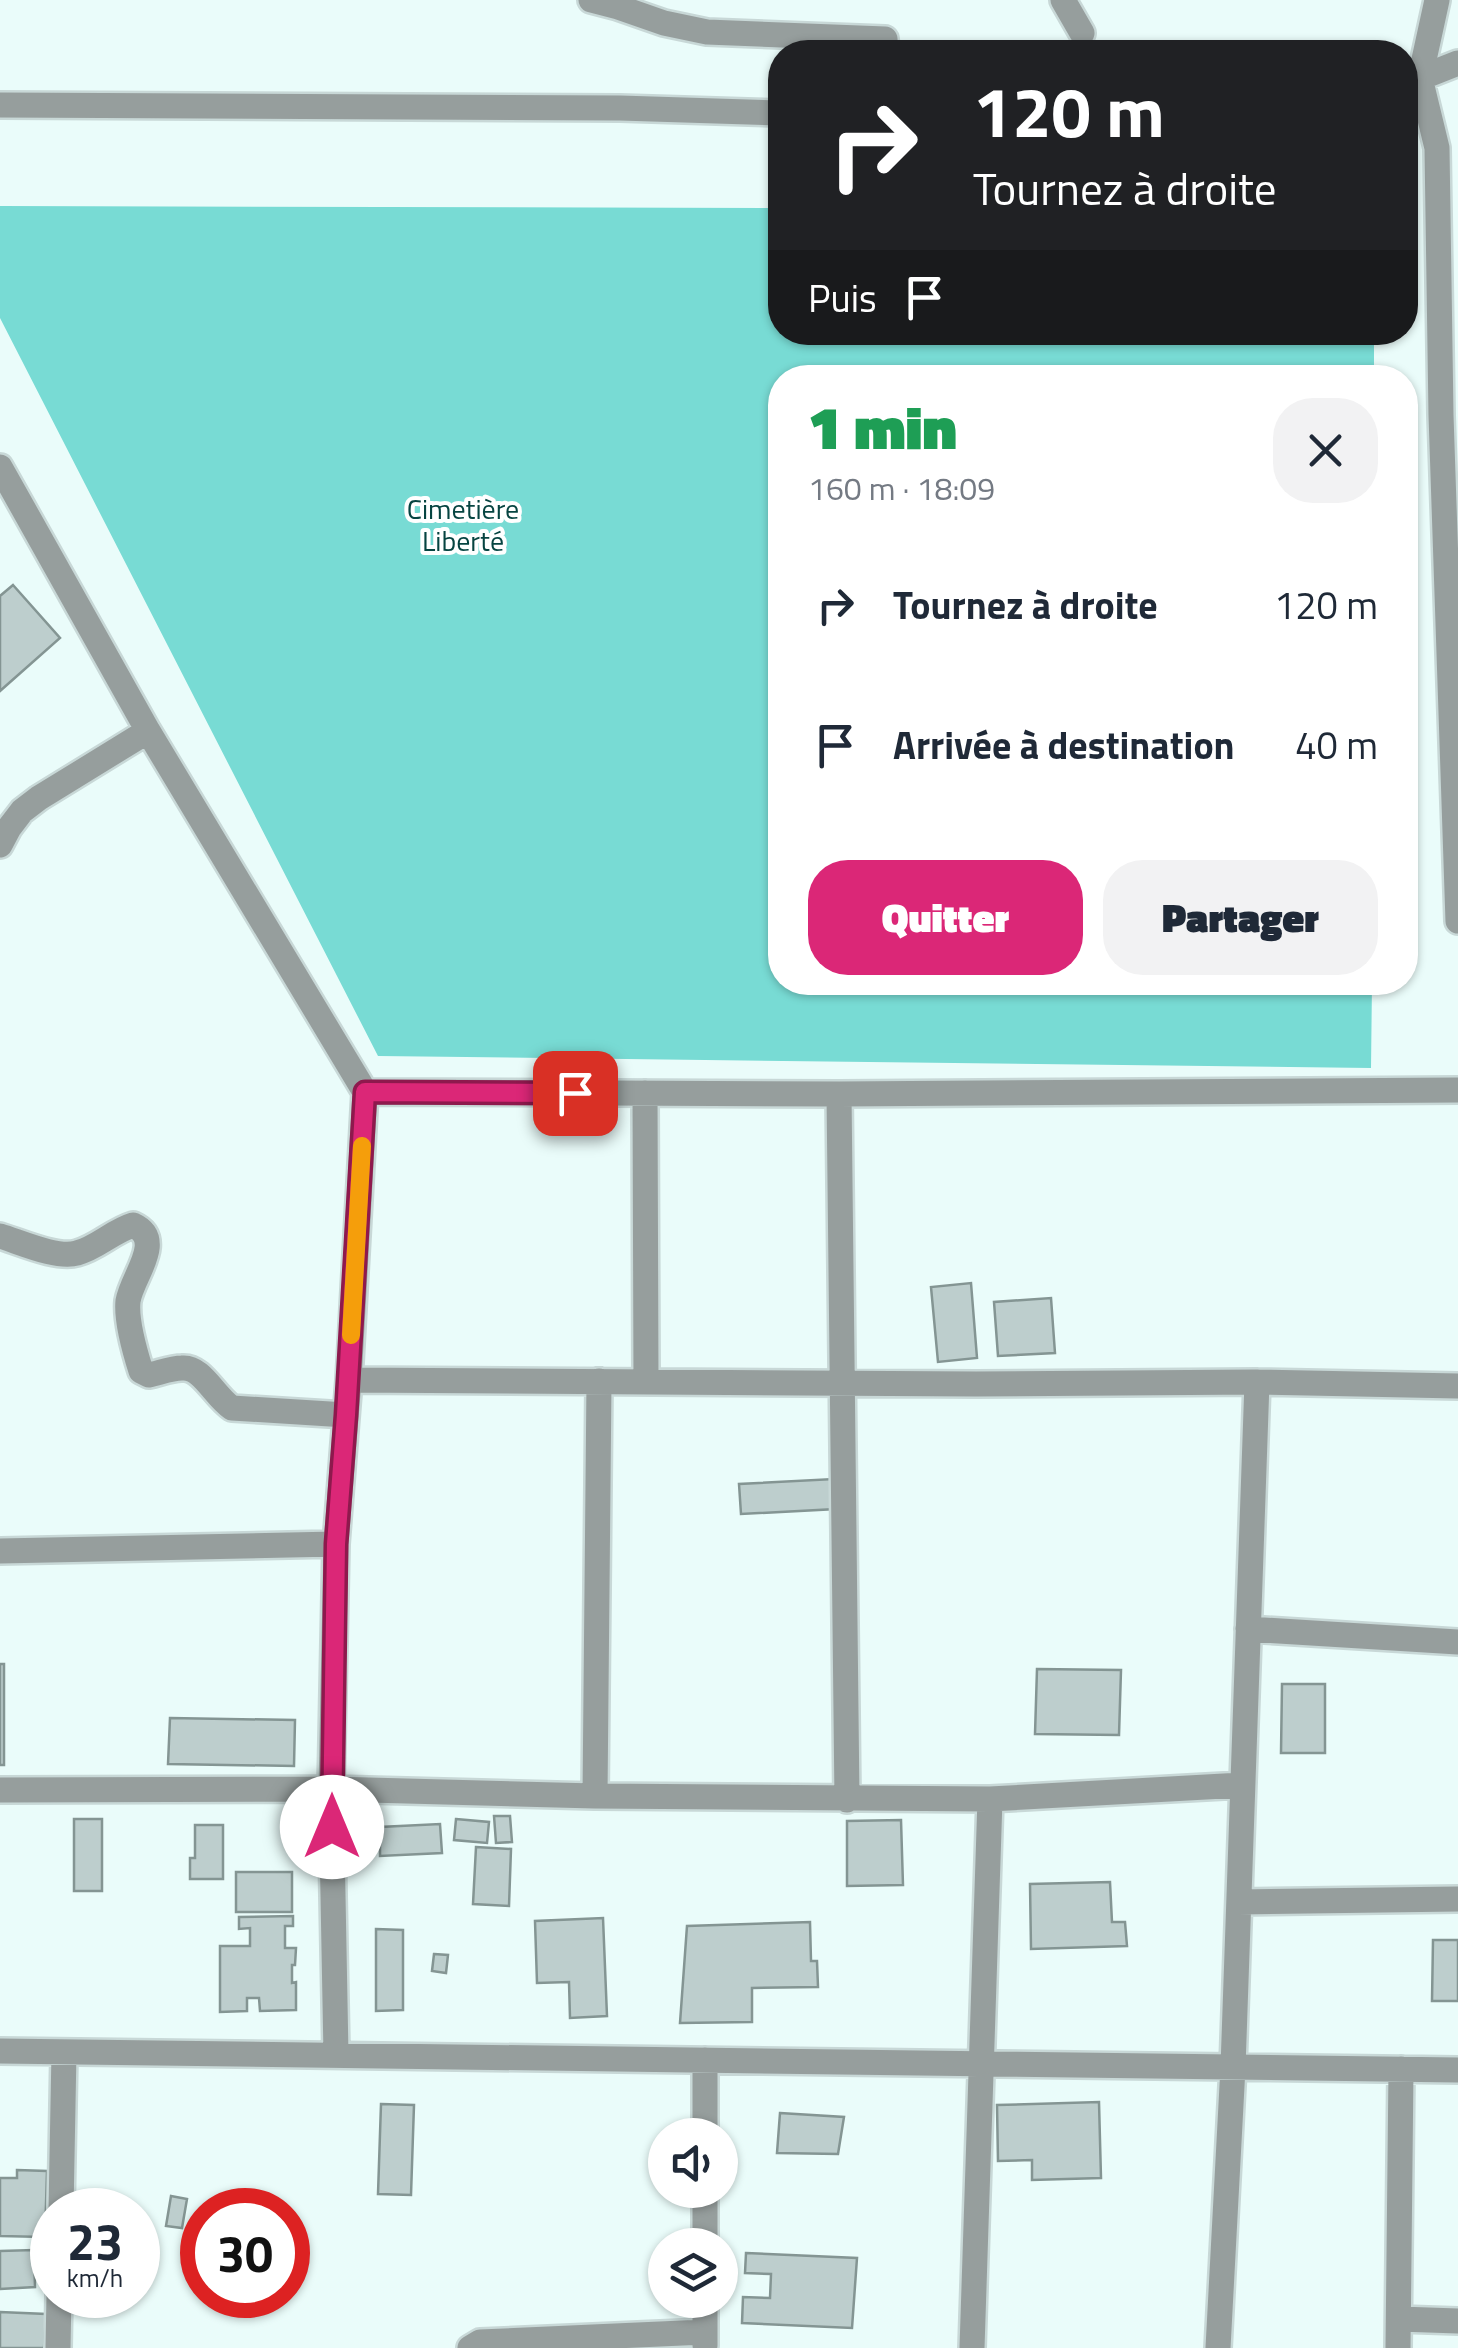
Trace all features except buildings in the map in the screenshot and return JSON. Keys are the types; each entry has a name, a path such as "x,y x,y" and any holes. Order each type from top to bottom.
{"street":[{"path":"591,0 707,32 885,40"},
{"path":"1063,0 1082,32"},
{"path":"1418,63 1436,0"},
{"path":"1418,78 1458,63"},
{"path":"1418,94 1448,176 1458,921"},
{"path":"0,106 620,108 768,113"},
{"path":"0,467 148,731 365,1092 336,1544 332,1789 336,2055"},
{"path":"0,845 22,811 148,731"},
{"path":"365,1092 1458,1090"},
{"path":"645,1093 646,1382"},
{"path":"838,1094 847,1800"},
{"path":"0,1236 62,1255 78,1253 134,1224 144,1230 148,1240 145,1259 128,1298 140,1370 149,1376 185,1367 196,1370 220,1400 232,1408 346,1415"},
{"path":"349,1380 1458,1386"},
{"path":"596,1796 599,1381"},
{"path":"1218,2348 1233,2067 1256,1382"},
{"path":"0,1550 336,1544"},
{"path":"1248,1629 1458,1642"},
{"path":"0,1790 332,1789 990,1800 1242,1785"},
{"path":"972,2348 990,1800"},
{"path":"1239,1902 1458,1900"},
{"path":"0,2051 1458,2070"},
{"path":"61,2188 64,2052"},
{"path":"705,2060 705,2118"},
{"path":"1398,2348 1402,2069"},
{"path":"58,2348 59,2318"},
{"path":"1398,2319 1458,2321"},
{"path":"470,2348 480,2342 705,2340"}],"green space":[{"name":"Cimetière Liberté","path":"0,206 768,208 768,345 1374,345 1374,365 768,365 768,995 1372,995 1371,1068 378,1056 0,318"}],"slow traffic":[{"path":"351,1335 362,1146"}],"route":[{"path":"332,1827 336,1544 365,1092 575,1093"}]}
